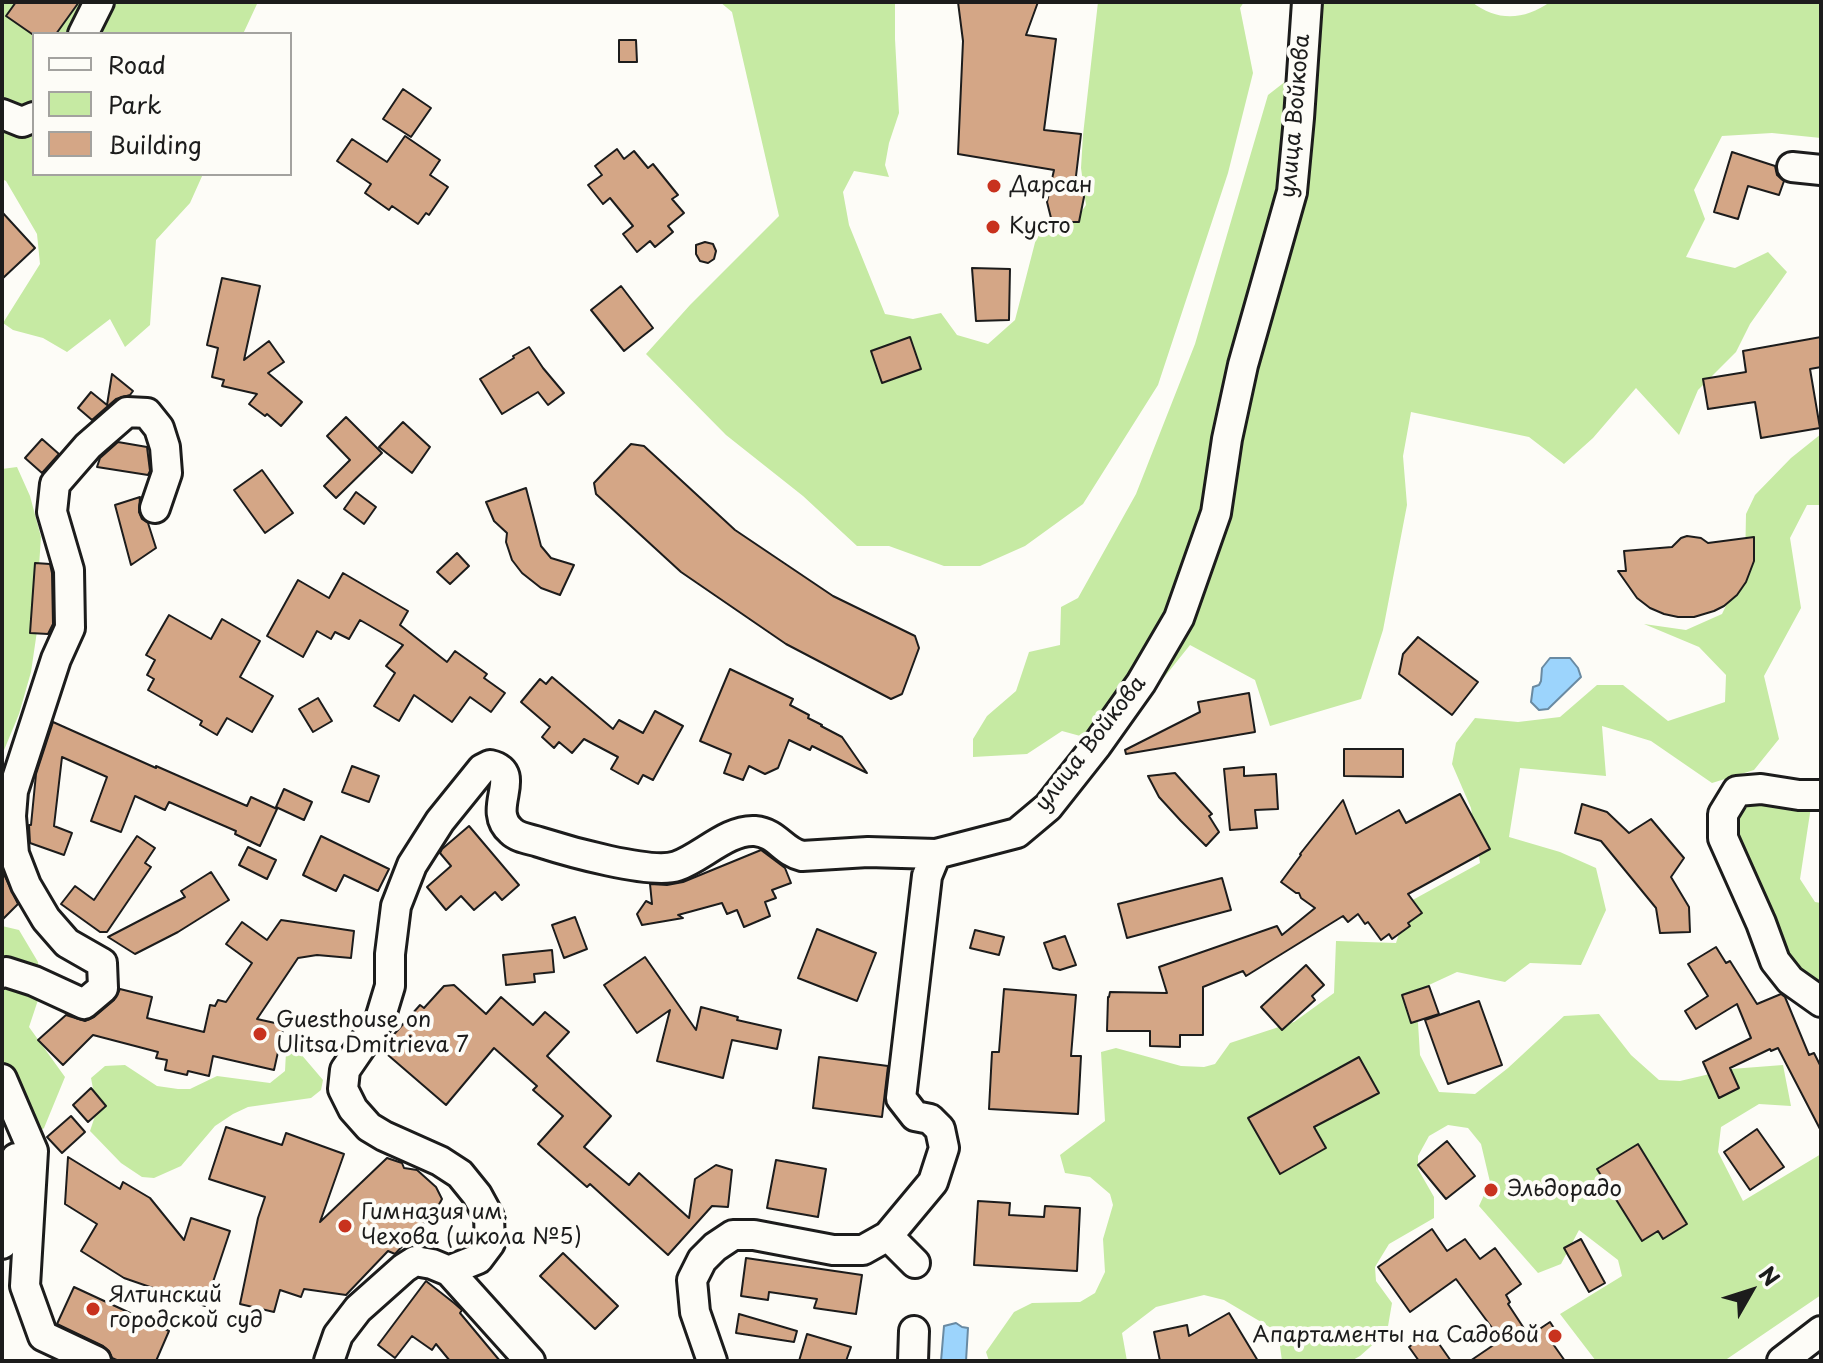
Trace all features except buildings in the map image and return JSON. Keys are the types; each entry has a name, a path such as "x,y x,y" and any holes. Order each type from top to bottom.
{"street":[{"path":"84,32 99,2"},
{"name":"улица Войкова","path":"448,1271 478,1259 490,1243 489,1217 477,1195 460,1174 440,1161 369,1127 353,1109 343,1089 345,1070 380,1019 390,986 396,906 412,865 440,821 482,769 490,765 500,767 505,773 501,813 504,824 516,835 635,866 655,868 676,866 736,834 751,830 775,837 792,853 802,856 868,852 936,854 1017,833 1048,807 1141,683 1179,618 1216,513 1227,439 1243,365 1292,192 1307,2"},
{"path":"2,114 22,122 32,118"},
{"path":"1792,167 1821,170"},
{"path":"2,973 34,981 84,1004 103,988 102,963 67,943 46,919 26,885 14,854 13,791 56,659 70,628 69,570 52,512 55,484 88,446 127,412 147,413 159,428 165,447 167,473 155,508"},
{"path":"1821,795 1761,789 1737,791 1723,814 1723,838 1775,961 1790,980 1821,1002"},
{"path":"712,1361 695,1312 692,1280 702,1260 715,1247 733,1235 754,1235 833,1250 863,1250 888,1236 933,1182 944,1148 940,1129 930,1119 915,1116 901,1098 927,876 936,854"},
{"path":"2,1079 33,1151 25,1286 43,1336 96,1361"},
{"path":"2,1126 16,1159 2,1244"},
{"path":"888,1236 915,1263"},
{"path":"329,1361 338,1335 358,1309 415,1261 448,1271 530,1361"},
{"path":"913,1361 914,1331"},
{"path":"1782,1361 1821,1331"}],"green space":[{"path":"2,2 16,2 7,16 32,35 32,176 202,176 190,203 156,240 150,325 125,347 110,319 67,352 43,338 13,330 3,323 40,264 37,234 2,179"},
{"path":"79,2 260,2 244,32 57,32"},
{"path":"720,2 895,2 899,113 885,165 889,177 854,171 843,192 849,225 885,314 913,319 941,313 957,335 988,344 1015,320 1038,231 1044,224 1075,221 1086,205 1081,168 1098,2 1244,2 1240,8 1253,73 1228,173 1158,385 1083,504 1025,546 980,566 944,566 889,546 857,546 803,496 726,435 646,354 779,216 732,12"},
{"path":"1318,2 1472,2 1491,13 1511,16 1531,12 1550,2 1821,2 1821,138 1772,133 1722,136 1694,190 1705,219 1686,257 1735,268 1768,252 1787,272 1750,324 1736,352 1698,390 1679,435 1636,388 1593,438 1564,464 1529,437 1411,412 1403,456 1407,505 1383,630 1361,699 1270,726 1255,680 1190,645 1158,685 1084,737 1062,731 1027,754 973,757 973,739 987,716 1016,691 1029,652 1060,645 1061,607 1078,598 1136,494 1195,344 1268,95 1309,63"},
{"path":"1821,434 1821,505 1807,505 1790,538 1801,608 1764,676 1779,739 1754,770 1712,783 1651,741 1602,726 1606,776 1520,768 1509,837 1560,852 1596,868 1606,910 1581,965 1530,963 1505,982 1457,972 1416,991 1420,1055 1439,1092 1475,1094 1564,1016 1599,1014 1631,1055 1659,1080 1680,1081 1731,1069 1783,1065 1791,1106 1759,1104 1721,1127 1718,1152 1743,1201 1821,1154 1821,1295 1724,1361 1596,1361 1560,1314 1622,1276 1618,1260 1579,1230 1561,1264 1538,1273 1479,1206 1490,1182 1481,1144 1468,1128 1448,1125 1429,1136 1418,1156 1418,1169 1434,1197 1434,1218 1389,1244 1375,1267 1376,1281 1392,1303 1387,1332 1351,1361 1282,1361 1278,1332 1224,1300 1204,1295 1156,1307 1122,1333 1127,1361 989,1361 986,1352 1014,1312 1032,1303 1080,1302 1095,1293 1105,1272 1103,1239 1113,1205 1110,1194 1090,1177 1065,1173 1060,1155 1105,1121 1101,1052 1116,1048 1181,1066 1215,1064 1230,1043 1294,1022 1334,993 1336,941 1396,943 1409,902 1480,863 1471,808 1452,764 1456,743 1475,718 1518,722 1560,717 1597,685 1623,685 1668,721 1725,702 1726,675 1699,647 1644,624 1686,630 1722,614 1745,566 1746,514 1755,495 1791,458","holes":["1359,1057 1378,1092 1320,1124 1301,1088","1295,1092 1326,1147 1280,1174 1249,1118","1638,1144 1687,1224 1663,1239 1658,1231 1641,1241 1598,1169"]},
{"path":"17,467 30,496 41,537 38,581 42,597 31,672 19,714 2,755 2,469"},
{"path":"1743,797 1812,800 1800,879 1815,902 1821,903 1821,992 1796,973 1730,835"},
{"path":"2,926 19,930 38,962 40,994 29,1027 65,1077 44,1128 33,1137 2,1099"},
{"path":"294,1046 323,1080 321,1090 311,1098 248,1107 233,1114 215,1126 181,1166 154,1178 142,1177 121,1163 90,1131 97,1110 91,1078 105,1066 125,1065 157,1086 178,1089 190,1089 217,1076 270,1083 285,1071 286,1052"}],"water":[{"path":"1550,658 1570,658 1581,677 1548,709 1539,710 1531,702 1533,687 1539,685 1542,668"},
{"path":"956,1323 968,1328 966,1361 941,1361 944,1326"}],"place":[{"name":"Дарсан","path":"994,186"},
{"name":"Кусто","path":"993,227"},
{"name":"Guesthouse on Ulitsa Dmitrieva 7","path":"260,1034"},
{"name":"Эльдорадо","path":"1491,1190"},
{"name":"Гимназия им. Чехова (школа №5)","path":"345,1226"},
{"name":"Ялтинский городской суд","path":"93,1309"},
{"name":"Апартаменты на Садовой","path":"1555,1336"}]}
